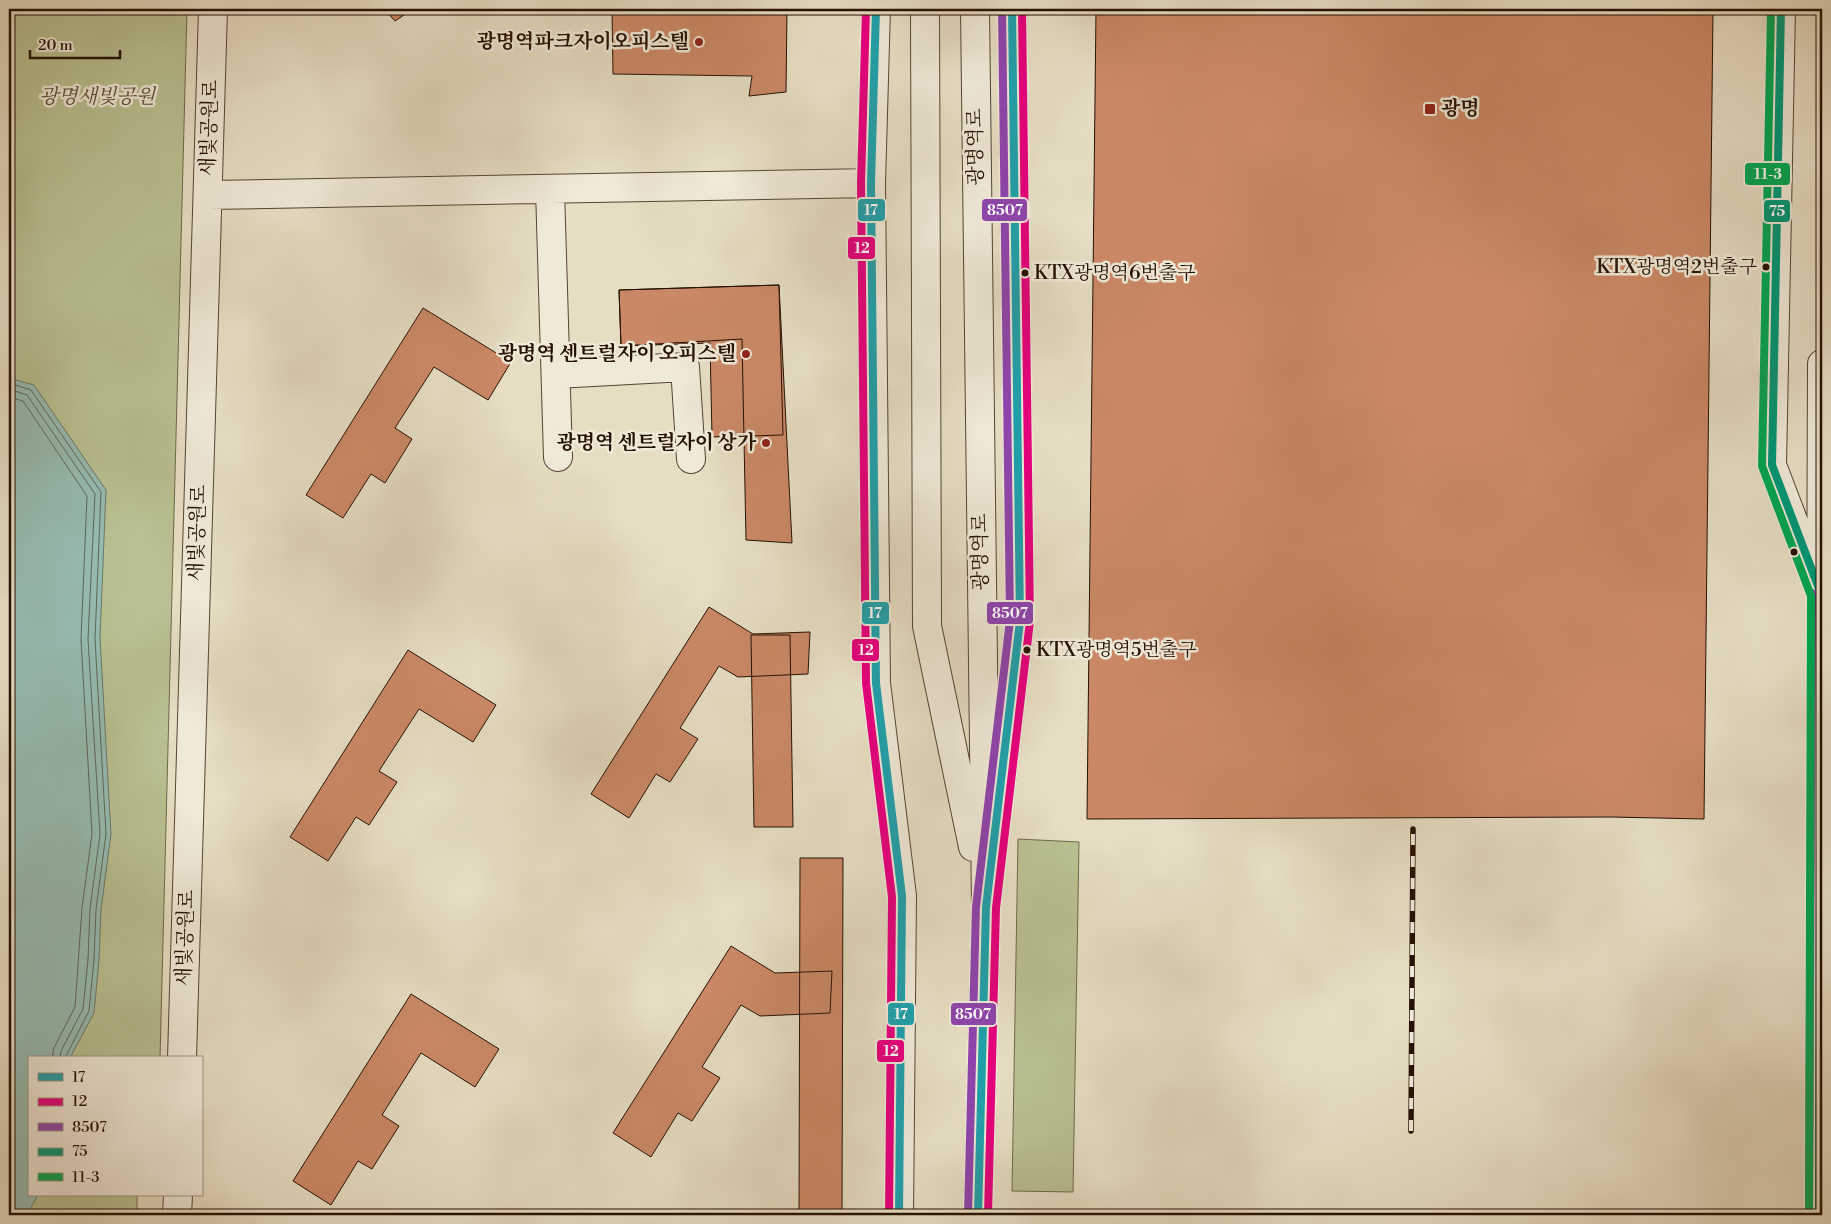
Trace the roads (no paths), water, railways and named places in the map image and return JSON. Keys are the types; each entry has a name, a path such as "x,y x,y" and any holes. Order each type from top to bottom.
{"street":[{"name":"새빛공원로","path":"182,1056 213,9"},
{"path":"876,9 872,183 876,683 902,896 899,1215"},
{"path":"925,9 927,626 986,907"},
{"name":"광명역로","path":"975,9 986,907 978,1215"},
{"path":"986,907 1020,621 1012,9"},
{"path":"1781,9 1772,465 1822,593"},
{"path":"208,195 872,183"},
{"path":"550,189 558,457"},
{"path":"1819,1215 1822,364"},
{"path":"556,374 685,367 691,459"},
{"path":"177,1215 178,1196"}],"water":[{"path":"9,378 34,385 106,490 100,638 111,834 101,910 94,1013 71,1056 28,1056 28,1196 37,1196 27,1215 9,1215"}],"railway":[{"path":"1411,1131 1413,829"}],"place":[{"name":"광명역파크자이오피스텔","path":"699,42"},
{"name":"광명","path":"1430,109"},
{"name":"KTX광명역2번출구","path":"1766,267"},
{"name":"KTX광명역6번출구","path":"1025,273"},
{"name":"광명역 센트럴자이 오피스텔","path":"746,354"},
{"name":"광명역 센트럴자이 상가","path":"766,443"},
{"name":"KTX광명역5번출구","path":"1027,650"}],"park label":[{"name":"광명새빛공원","path":"97,97"}]}
